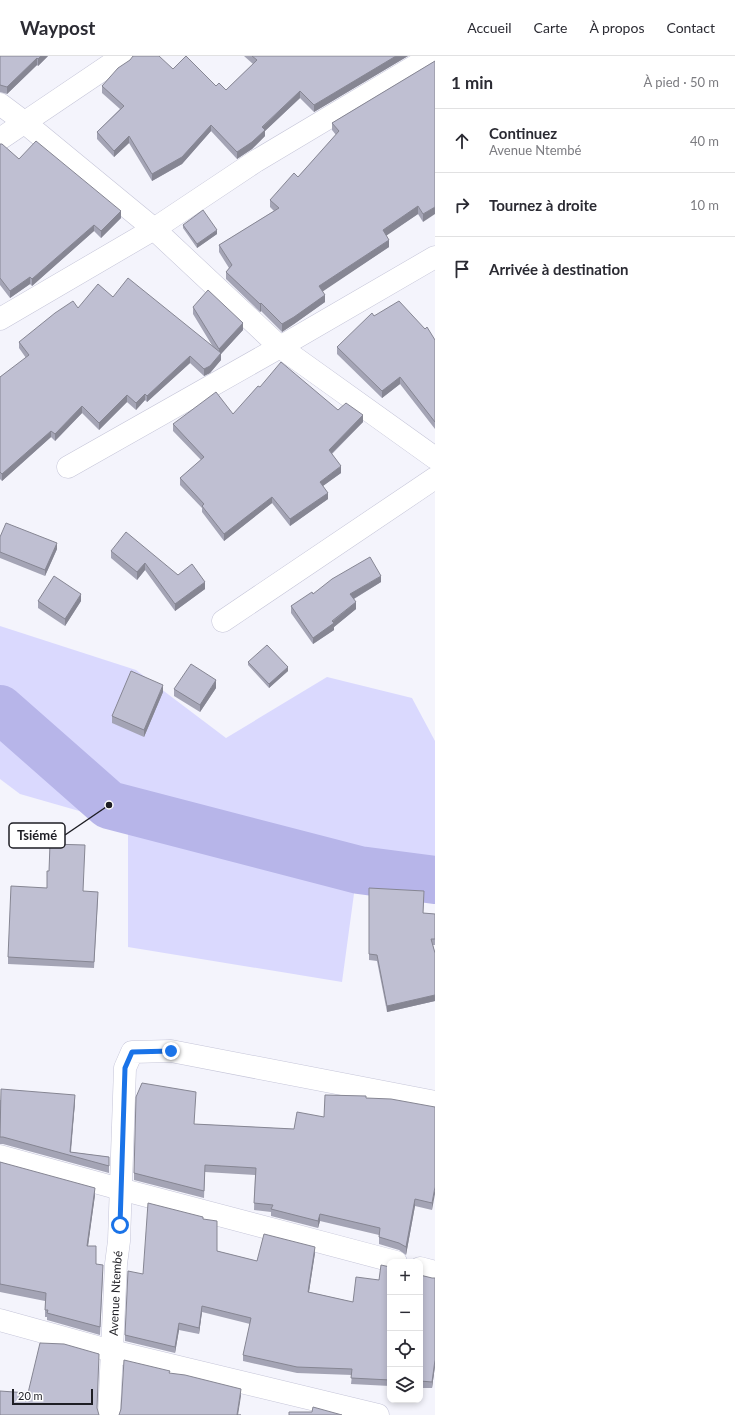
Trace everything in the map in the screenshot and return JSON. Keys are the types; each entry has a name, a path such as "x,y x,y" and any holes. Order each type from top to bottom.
{"street":[{"path":"0,139 123,56"},
{"path":"0,319 154,229 256,161 432,56"},
{"path":"0,104 154,229 280,347 435,458"},
{"path":"68,468 435,257"},
{"path":"223,621 435,478"},
{"name":"Avenue Ntembé","path":"109,1415 116,1264 119,1241 125,1068 132,1052 171,1051 435,1102"},
{"path":"0,1156 387,1260"},
{"path":"423,1269 435,1272"},
{"path":"0,1320 112,1351 378,1415"}],"shaded area":[{"path":"0,626 136,670 226,738 327,677 412,698 435,741 435,893 356,879 342,982 128,947 128,825 20,794 0,779"}],"building":[{"path":"0,56 41,56 38,59 37,58 7,87 0,85"},
{"path":"133,56 159,56 173,69 186,56 216,86 219,83 226,90 257,60 252,56 396,56 314,105 300,91 262,127 265,130 252,142 237,152 211,125 182,157 152,174 129,136 114,151 97,132 124,106 102,86 118,68 130,60"},
{"path":"435,61 435,207 423,214 418,206 383,230 389,240 319,286 325,295 282,324 226,272 232,265 219,245 279,208 270,200 294,173 298,177 339,131 332,123"},
{"path":"36,141 121,211 101,231 94,225 32,279 30,277 10,291 0,278 0,144 2,144 19,159"},
{"path":"203,210 217,230 197,244 183,225"},
{"path":"128,278 221,353 210,366 204,369 190,356 147,396 145,394 136,403 127,395 99,423 82,406 55,434 51,431 2,474 0,472 0,377 29,355 19,342 55,313 73,301 78,308 98,284 113,297"},
{"path":"208,290 243,323 219,349 193,307"},
{"path":"399,301 425,329 427,327 435,340 435,422 400,377 382,391 337,347 372,313 374,316"},
{"path":"281,362 338,410 346,403 363,415 329,450 341,466 320,482 328,493 290,519 272,497 224,534 202,506 204,504 180,478 204,457 173,424 216,392 233,414 258,386 260,387"},
{"path":"6,523 57,543 45,570 0,552 0,537"},
{"path":"126,532 178,575 192,564 205,582 175,604 145,563 137,572 111,551"},
{"path":"370,557 381,576 350,594 356,602 332,621 334,623 313,638 291,606 312,592 313,594 332,579"},
{"path":"54,576 81,594 65,619 38,601"},
{"path":"267,645 288,667 269,684 248,662"},
{"path":"191,664 216,680 200,705 174,689"},
{"path":"131,671 163,685 144,730 112,716"},
{"path":"50,844 85,845 83,891 98,892 94,962 8,957 11,886 47,888"},
{"path":"369,888 424,891 423,913 435,914 435,939 431,939 435,953 435,995 387,1006 377,955 369,954"},
{"path":"142,1083 196,1092 194,1124 294,1129 297,1112 324,1117 325,1095 366,1096 366,1098 391,1099 435,1107 435,1187 432,1203 415,1199 406,1247 399,1243 379,1237 380,1228 320,1214 318,1221 271,1209 273,1205 254,1203 256,1168 205,1165 204,1191 134,1173 136,1097"},
{"path":"1,1089 75,1095 70,1152 109,1157 109,1166 0,1137"},
{"path":"0,1162 95,1188 87,1246 96,1246 96,1264 103,1265 100,1327 47,1313 48,1310 45,1310 46,1293 0,1284"},
{"path":"148,1203 203,1217 203,1219 217,1221 217,1251 257,1261 264,1234 315,1247 308,1292 353,1302 356,1277 379,1280 381,1265 387,1266 387,1380 351,1378 352,1369 297,1367 243,1355 251,1318 202,1306 199,1328 179,1323 175,1347 125,1335 128,1271 143,1274"},
{"path":"423,1276 435,1278 435,1360 432,1382 423,1381"},
{"path":"40,1343 64,1344 99,1354 97,1408 99,1415 0,1415 0,1391 28,1393"},
{"path":"124,1360 170,1371 169,1373 185,1375 241,1389 237,1415 119,1415 121,1409"},
{"path":"313,1407 342,1415 289,1415 289,1412 312,1412"}],"waterway":[{"path":"0,709 109,805 359,870 435,880"}],"place":[{"name":"Tsiémé","path":"109,805"}],"route":[{"path":"120,1225 125,1068 132,1052 171,1051"}]}
